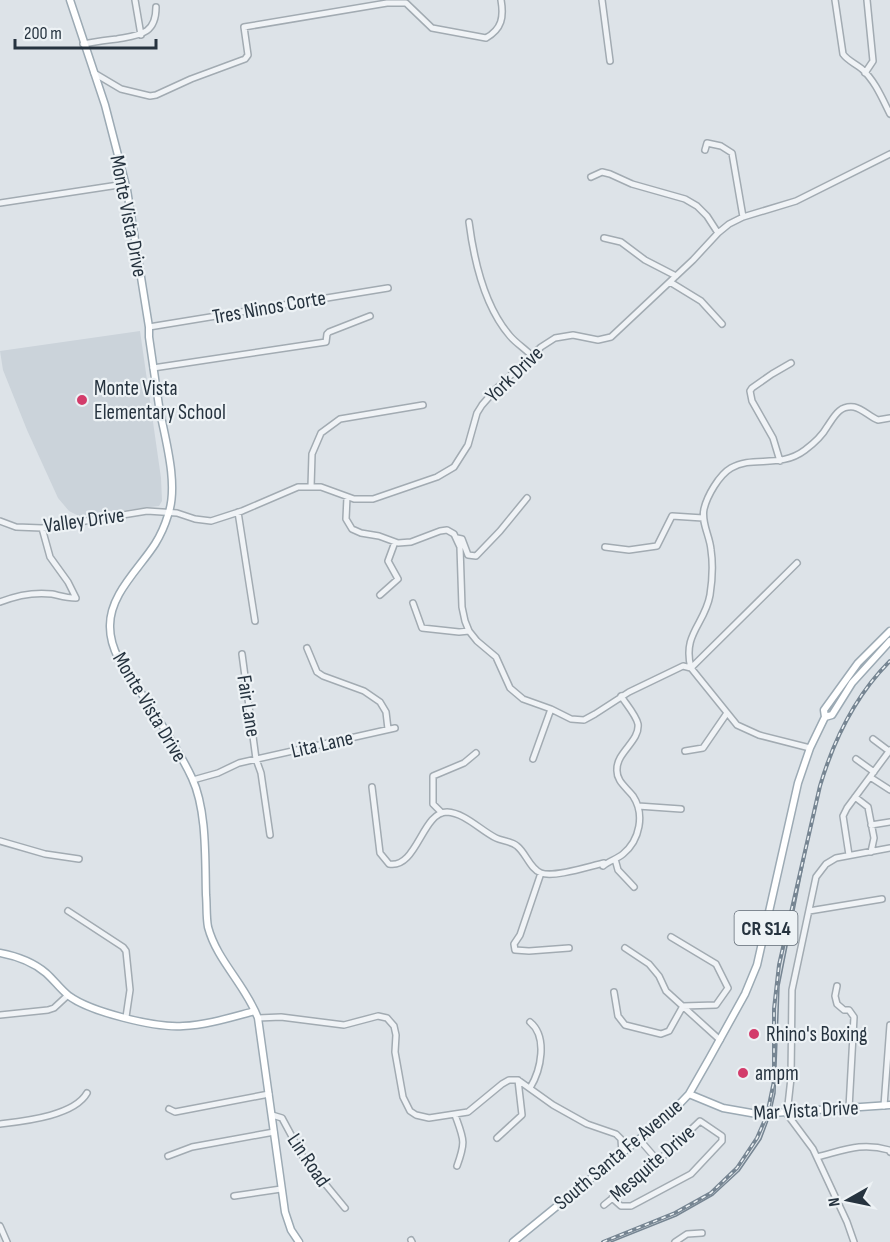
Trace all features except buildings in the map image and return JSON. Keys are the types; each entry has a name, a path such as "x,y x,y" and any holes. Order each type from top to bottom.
{"main road":[{"name":"Monte Vista Drive","path":"70,0 105,105 125,184 150,327 153,368 171,476 172,495 168,514 156,543 113,608 110,634 122,665 193,780 202,818 207,923 221,958 246,992 258,1018 281,1189 288,1223 299,1242"},
{"name":"South Santa Fe Avenue","path":"513,1242 670,1114 689,1094 745,994 757,965 798,783 810,748 825,717 824,710 860,660 890,631"},
{"name":"South Santa Fe Avenue","path":"825,717 832,715 852,682 890,641"},
{"path":"0,953 36,966 68,995 100,1011 160,1025 181,1026 255,1011"},
{"name":"Mar Vista Drive","path":"689,1094 741,1113 767,1115 887,1105"}],"street":[{"path":"135,0 141,35"},
{"path":"94,73 121,89 156,96 191,79 245,59 248,55 244,27 387,3 406,3 432,28 486,38 495,33 501,23 503,13 501,0"},
{"path":"602,0 610,61"},
{"path":"835,0 843,54 875,83 890,114"},
{"path":"865,73 873,61 867,0"},
{"path":"83,44 141,35 153,25 156,7"},
{"path":"705,150 706,143 720,146 732,153 743,218"},
{"name":"York Drive","path":"168,514 177,513 211,521 290,489 311,487 330,489 360,500 373,499 437,477 454,466 468,446 477,413 482,405 531,355 555,338 573,335 603,340 611,337 729,224 796,201 890,154"},
{"path":"591,177 602,172 632,184 685,199 707,216 718,233"},
{"path":"0,203 125,184"},
{"path":"469,222 475,258 486,295 508,334 531,355"},
{"path":"604,238 621,242 645,260 676,276"},
{"path":"670,282 692,294 722,324"},
{"name":"Tres Ninos Corte","path":"150,327 388,288"},
{"path":"153,368 326,342 329,332 370,316"},
{"path":"780,462 773,438 752,401 750,391 791,363"},
{"path":"311,487 312,453 321,433 340,419 423,405"},
{"path":"810,748 775,740 737,725 691,668 688,657 690,640 707,608 710,594 711,549 703,518 704,509 723,474 732,467 787,460 806,450 827,428 835,415 845,408 858,408 878,420 890,418"},
{"path":"347,496 346,519 352,529 361,533 406,543 447,530 456,538 460,547 462,607 469,631 496,657 510,688 523,699 571,719 584,720 621,696 683,666 691,668"},
{"path":"456,538 462,539 468,555 476,556 527,498"},
{"name":"Valley Drive","path":"0,521 16,527 42,528 139,512 168,514"},
{"path":"238,512 255,621"},
{"path":"605,547 628,550 657,546 672,516 703,518"},
{"path":"0,602 16,596 52,594 62,598 76,598 68,582 50,557 42,528"},
{"path":"380,595 398,579 388,561 394,542"},
{"path":"691,668 797,563"},
{"path":"413,603 422,628 469,631"},
{"name":"Lita Lane","path":"193,780 218,773 239,763 391,729 380,702 364,691 317,672 307,648"},
{"name":"Fair Lane","path":"242,654 256,759"},
{"path":"476,753 464,763 433,776 433,804 442,813 458,814 494,837 512,843 541,873 551,874 604,863 603,866 630,847 639,825 638,806 633,796 620,782 617,772 619,760 637,732 638,723 621,696"},
{"path":"533,759 551,709"},
{"path":"685,751 703,748 727,713"},
{"path":"849,855 843,816 889,753 873,739"},
{"path":"256,759 261,773 270,835"},
{"path":"856,759 890,790"},
{"path":"372,787 380,853 389,864 398,864 408,856 425,830 442,813"},
{"path":"855,797 868,807 874,838 871,852"},
{"path":"638,806 681,809"},
{"path":"871,825 890,822"},
{"path":"0,842 45,854 79,859"},
{"path":"854,1242 813,1149 788,1114 791,1078 792,990 816,877 826,864 849,855 890,848"},
{"path":"615,859 618,870 634,887"},
{"path":"541,873 520,935 514,944 515,950 569,948"},
{"path":"809,911 882,900"},
{"path":"68,911 126,951 130,990 126,1017"},
{"path":"671,937 716,964 728,988 716,1005 682,1006"},
{"path":"625,948 649,964 659,976 666,992 720,1040"},
{"path":"837,986 835,996 837,1004 852,1013 854,1017 849,1108"},
{"path":"614,992 618,1016 625,1025 661,1034 669,1030 682,1006"},
{"path":"0,1014 48,1010 54,1008 68,995"},
{"path":"258,1018 281,1017 344,1025 378,1016 387,1018 394,1026 396,1035 396,1052 403,1097 410,1111 416,1116 429,1118 468,1112 502,1084 509,1080 518,1080 553,1105 590,1125 610,1131 620,1137 622,1153"},
{"path":"530,1022 536,1028 540,1039 540,1056 537,1077 530,1088"},
{"path":"887,1105 890,1025"},
{"path":"497,1138 522,1115 518,1080"},
{"path":"0,1124 31,1120 52,1114 75,1105 87,1093"},
{"path":"169,1109 176,1112 269,1094"},
{"name":"Lin Road","path":"272,1115 282,1118 303,1156 345,1208"},
{"path":"455,1115 465,1146 457,1166"},
{"name":"Mesquite Drive","path":"604,1205 612,1198 658,1161 700,1120 722,1136 722,1142 691,1174 631,1206 621,1206 612,1198"},
{"path":"168,1156 192,1147 274,1132"},
{"path":"639,1139 658,1161"},
{"path":"817,1157 862,1145 872,1145 890,1152"},
{"path":"234,1196 281,1189"},
{"path":"0,1226 7,1242"},
{"path":"675,1242 687,1234 702,1233"}],"shaded area":[{"name":"Monte Vista Elementary School","path":"140,331 161,478 162,501 159,506 79,516 69,511 58,498 3,370 0,351"}],"tram line":[{"path":"611,1242 676,1216 713,1195 739,1171 761,1139 775,1093 779,986 811,825"}],"railway":[{"path":"603,1242 675,1213 711,1193 737,1168 757,1138 767,1115 774,1081 774,1009 779,965 820,786 847,719 866,689 890,661"}],"place":[{"name":"Monte Vista Elementary School","path":"82,400"},
{"name":"Rhino's Boxing","path":"754,1034"},
{"name":"ampm","path":"743,1073"}]}
